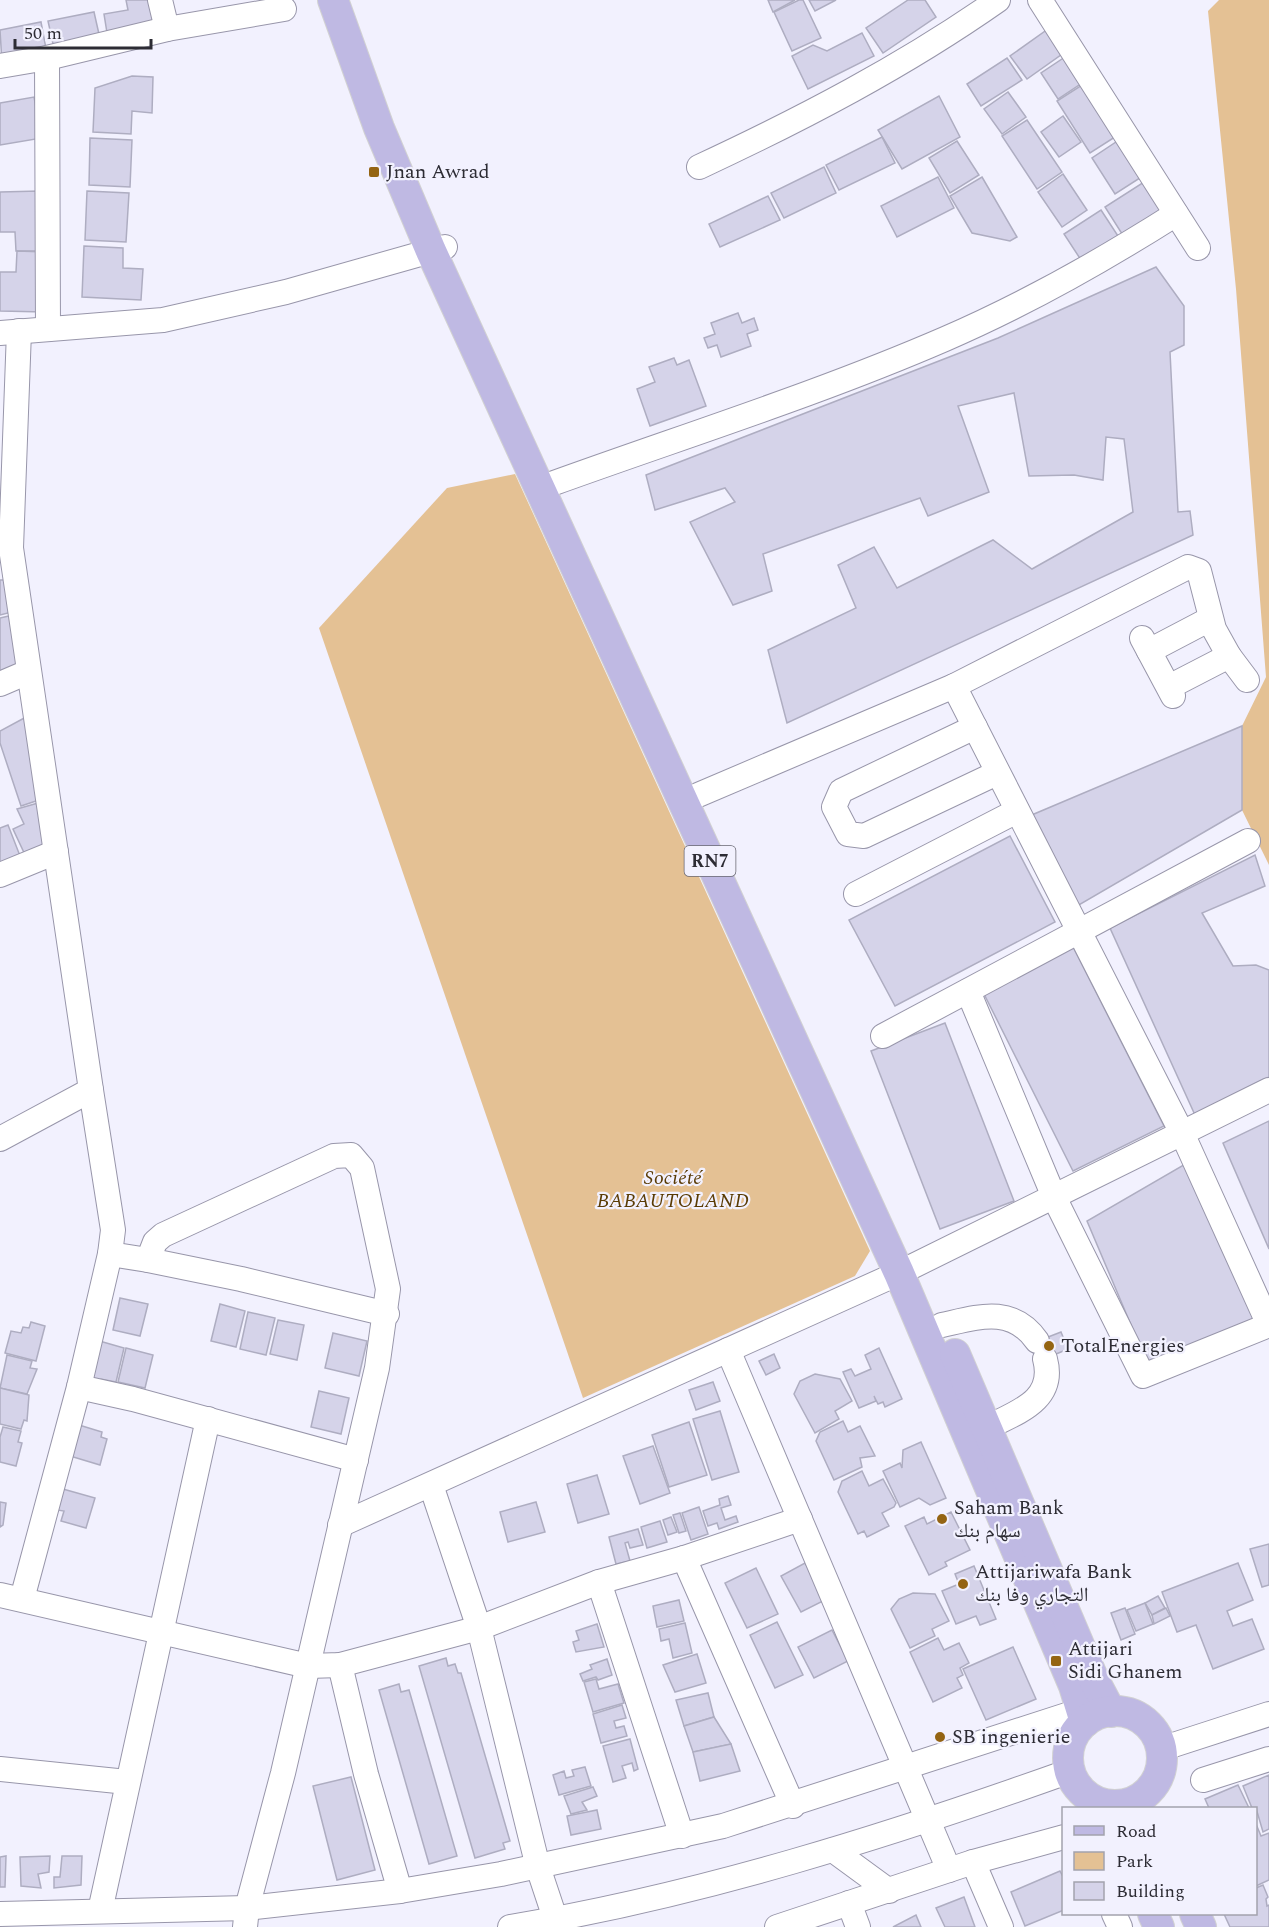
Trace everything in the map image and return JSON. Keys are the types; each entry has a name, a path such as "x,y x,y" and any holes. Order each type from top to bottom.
{"main road":[{"name":"RN7","path":"333,0 379,128 554,483 698,795 907,1269 1093,1715"},
{"name":"RN7","path":"348,0 438,249 907,1269 942,1325 988,1427 1094,1680 1093,1715"},
{"path":"1123,1712 1144,1721 1152,1729 1161,1749 1161,1768 1150,1801 1109,1807 1089,1797 1081,1790 1070,1771 1070,1744 1093,1715 1123,1712"}],"street":[{"path":"160,0 167,29"},
{"path":"699,167 868,82 998,0"},
{"path":"1040,0 1198,248"},
{"path":"0,66 47,58 167,29 284,9"},
{"path":"47,58 48,329"},
{"path":"554,483 848,377 946,339 1050,288 1176,214"},
{"path":"438,249 286,292 163,320 10,332 11,548 112,1230 110,1254 79,1388 11,1597 161,1630 308,1666 340,1665 479,1628 599,1582 684,1558 800,1519"},
{"path":"698,795 954,686 1188,567 1196,569 1200,575 1210,619 1228,656 1246,680"},
{"path":"1210,619 1146,644 1171,691 1228,656"},
{"path":"0,684 28,672"},
{"path":"954,686 1182,1133 1269,1325 1143,1376 1054,1197 968,990"},
{"path":"975,727 841,791 834,807 841,825 848,834 864,836 997,773"},
{"path":"856,894 1017,811"},
{"path":"883,1036 1248,842"},
{"path":"0,875 56,852"},
{"path":"0,1139 91,1090"},
{"path":"340,1525 907,1269 1269,1090"},
{"path":"148,1260 155,1242 163,1235 334,1156 351,1155 362,1168 366,1182 388,1289 387,1314 356,1460 246,1918"},
{"path":"110,1254 241,1279 387,1314"},
{"path":"942,1325 997,1315 1016,1320 1041,1350 1047,1378 1040,1396 1025,1408 988,1427"},
{"path":"728,1350 949,1870"},
{"path":"79,1388 208,1419 356,1460"},
{"path":"100,1911 208,1419"},
{"path":"431,1485 479,1628 538,1867 557,1923"},
{"path":"684,1558 793,1806"},
{"path":"599,1582 681,1836"},
{"path":"340,1665 366,1774 400,1891"},
{"path":"1161,1749 1269,1714"},
{"path":"0,1914 100,1911 246,1918 538,1867 681,1836 793,1806 905,1767 1093,1715"},
{"path":"1203,1780 1269,1759"},
{"path":"0,1767 127,1782"},
{"path":"510,1927 557,1923 833,1850 1070,1771"},
{"path":"777,1927 973,1862 1062,1838"},
{"path":"833,1850 889,1891"},
{"path":"973,1862 1001,1927"},
{"path":"849,1904 858,1927"}],"green space":[{"path":"1219,0 1269,0 1269,865 1242,810 1242,726 1266,677 1236,289 1208,11"},
{"name":"Société BABAUTOLAND","path":"515,474 870,1251 855,1276 583,1398 319,628 447,488"}],"building":[{"path":"126,0 157,0 162,30 108,39 104,14 128,10"},
{"path":"768,0 795,0 773,12"},
{"path":"803,0 821,38 792,51 774,12"},
{"path":"809,0 836,0 815,11"},
{"path":"908,0 925,0 936,17 883,53 866,28"},
{"path":"94,12 101,43 55,53 48,21"},
{"path":"41,22 47,54 2,63 0,30"},
{"path":"1048,29 1065,52 1027,79 1010,56"},
{"path":"862,33 874,56 808,89 792,56 813,45 827,51"},
{"path":"1065,57 1082,83 1058,99 1041,73"},
{"path":"1007,58 1022,80 981,106 967,84"},
{"path":"132,76 153,77 152,113 132,111 131,134 93,132 95,88"},
{"path":"1082,85 1115,137 1090,153 1057,101"},
{"path":"1008,92 1026,117 1002,134 984,109"},
{"path":"939,96 960,137 902,169 878,130"},
{"path":"34,97 42,138 0,145 0,103"},
{"path":"1063,116 1081,142 1059,157 1041,132"},
{"path":"1027,120 1062,172 1037,189 1002,136"},
{"path":"882,137 895,163 839,190 826,165"},
{"path":"90,138 132,140 130,187 89,185"},
{"path":"1119,140 1143,176 1115,194 1092,158"},
{"path":"957,141 979,175 950,193 929,158"},
{"path":"824,167 836,193 784,218 771,193"},
{"path":"1063,174 1087,210 1062,227 1038,192"},
{"path":"938,177 954,208 897,237 881,206"},
{"path":"982,177 1017,237 1010,241 972,233 950,196"},
{"path":"1144,182 1163,212 1124,237 1105,207"},
{"path":"39,191 45,251 16,251 15,232 0,232 0,192"},
{"path":"87,191 129,193 126,242 85,240"},
{"path":"768,196 780,220 720,247 709,224"},
{"path":"1101,210 1120,239 1083,263 1064,234"},
{"path":"84,246 123,248 123,268 143,269 141,300 82,297"},
{"path":"17,251 46,252 45,312 0,311 0,272 16,272"},
{"path":"1156,267 1184,306 1184,345 1170,352 1178,512 1190,511 1193,535 787,723 768,650 856,608 838,565 874,547 897,588 993,540 1032,569 1133,512 1124,439 1106,437 1103,480 1074,475 1029,476 1014,393 958,406 989,492 928,516 920,498 763,554 772,591 733,605 690,522 735,502 725,488 655,510 646,475 998,338"},
{"path":"738,313 742,323 754,318 758,330 747,334 751,346 721,357 717,345 708,348 704,338 715,334 711,323"},
{"path":"674,358 677,365 689,360 706,406 650,426 637,389 655,382 649,367"},
{"path":"0,580 8,580 16,611 0,615"},
{"path":"26,612 31,677 0,689 0,618"},
{"path":"28,716 45,798 21,806 0,743 0,731"},
{"path":"1242,726 1242,810 1072,909 1027,817"},
{"path":"45,801 51,848 27,859 13,829 24,824 17,809"},
{"path":"8,825 22,861 0,869 0,828"},
{"path":"1010,836 1055,922 895,1006 849,920"},
{"path":"1255,855 1265,886 1202,913 1233,966 1256,965 1269,970 1269,1077 1195,1115 1110,928"},
{"path":"1072,945 1164,1126 1073,1171 982,990"},
{"path":"945,1023 1014,1201 940,1229 871,1051"},
{"path":"1269,1121 1269,1249 1223,1143"},
{"path":"1187,1163 1257,1321 1148,1365 1087,1221"},
{"path":"120,1298 148,1304 140,1336 113,1330"},
{"path":"220,1304 245,1311 236,1347 211,1341"},
{"path":"248,1312 275,1318 266,1355 240,1349"},
{"path":"278,1320 304,1325 297,1360 270,1354"},
{"path":"31,1322 45,1326 36,1361 5,1353 11,1331 21,1333 23,1327 29,1328"},
{"name":"TotalEnergies","path":"1061,1332 1068,1349 1037,1362 1030,1344"},
{"path":"333,1333 367,1341 359,1376 325,1368"},
{"path":"96,1340 124,1348 116,1382 101,1379 99,1386 85,1382"},
{"path":"126,1348 153,1355 145,1388 118,1382"},
{"path":"879,1348 902,1399 885,1407 883,1402 878,1404 874,1396 876,1401 859,1408 843,1372 851,1369 855,1376 871,1369 865,1355"},
{"path":"774,1354 780,1368 766,1375 759,1361"},
{"path":"7,1355 32,1361 30,1368 37,1369 27,1394 0,1388"},
{"path":"815,1374 840,1379 852,1401 835,1411 839,1419 815,1433 794,1394 800,1381"},
{"path":"713,1382 720,1401 696,1410 689,1390"},
{"path":"0,1388 29,1395 27,1421 24,1420 21,1429 0,1424"},
{"path":"319,1391 349,1398 341,1434 311,1427"},
{"path":"720,1411 739,1472 712,1480 693,1419"},
{"path":"843,1421 848,1432 860,1426 875,1456 860,1458 862,1467 834,1480 816,1441 820,1432"},
{"path":"689,1422 707,1475 669,1487 652,1435"},
{"path":"79,1425 102,1432 101,1437 107,1439 100,1465 70,1456"},
{"path":"3,1427 21,1431 18,1442 22,1443 16,1466 0,1462 0,1437"},
{"path":"921,1442 946,1498 930,1505 919,1498 900,1507 883,1471 900,1463 902,1468 903,1450"},
{"path":"653,1446 670,1493 640,1504 623,1456"},
{"path":"862,1471 869,1486 883,1479 896,1503 894,1507 882,1513 889,1526 867,1537 864,1531 858,1534 838,1492 842,1481"},
{"path":"597,1475 609,1514 578,1523 567,1484"},
{"path":"63,1489 95,1498 86,1528 61,1521 64,1511 57,1510"},
{"path":"728,1496 731,1505 721,1508 725,1520 736,1516 738,1522 719,1529 717,1523 708,1526 703,1511 720,1505 719,1499"},
{"path":"0,1502 6,1503 3,1525 0,1527"},
{"path":"536,1502 545,1532 508,1542 500,1512"},
{"path":"699,1507 708,1534 691,1540 682,1513"},
{"path":"951,1512 970,1550 945,1562 947,1566 929,1575 905,1526 924,1517 927,1524"},
{"path":"680,1513 686,1531 679,1533 673,1515"},
{"path":"671,1517 677,1532 668,1535 663,1520"},
{"path":"660,1521 667,1542 647,1548 641,1527"},
{"path":"638,1529 643,1545 630,1548 628,1542 625,1543 630,1561 616,1564 609,1537"},
{"path":"1269,1544 1269,1585 1262,1587 1250,1549"},
{"path":"805,1563 825,1600 801,1612 781,1576"},
{"path":"1238,1563 1253,1600 1227,1611 1233,1626 1252,1619 1264,1649 1213,1669 1196,1625 1177,1632 1162,1592"},
{"path":"974,1566 996,1619 980,1625 976,1616 956,1624 942,1591 959,1584 955,1574"},
{"path":"756,1568 778,1614 747,1628 725,1583"},
{"path":"913,1593 935,1594 949,1621 932,1629 935,1636 910,1648 891,1609 899,1599"},
{"path":"1158,1596 1165,1608 1152,1615 1145,1603"},
{"path":"679,1600 684,1621 657,1627 653,1606"},
{"path":"1145,1603 1153,1624 1136,1631 1127,1610"},
{"path":"1125,1608 1135,1634 1121,1640 1111,1613"},
{"path":"1166,1608 1170,1616 1154,1624 1152,1615"},
{"path":"777,1622 803,1675 775,1688 750,1635"},
{"path":"685,1623 692,1653 673,1658 669,1639 661,1641 659,1629"},
{"path":"597,1624 604,1647 576,1652 573,1642 579,1640 576,1631"},
{"path":"832,1630 848,1661 814,1678 798,1647"},
{"path":"938,1638 944,1650 959,1643 969,1663 960,1668 963,1675 957,1678 962,1688 933,1702 910,1652"},
{"path":"1013,1647 1036,1699 986,1720 963,1669"},
{"path":"697,1654 706,1683 675,1692 663,1665"},
{"path":"446,1658 448,1666 455,1664 458,1673 461,1673 510,1841 503,1843 505,1849 475,1858 419,1666"},
{"path":"607,1659 612,1675 598,1680 596,1677 583,1681 580,1674 592,1669 590,1665"},
{"path":"596,1679 599,1689 618,1684 624,1703 593,1712 584,1682"},
{"path":"399,1684 401,1692 409,1690 457,1856 429,1864 379,1690"},
{"path":"708,1693 714,1717 684,1726 676,1700"},
{"path":"622,1705 626,1718 614,1721 616,1728 624,1726 627,1736 601,1743 593,1714"},
{"path":"714,1717 731,1744 693,1752 684,1726"},
{"path":"630,1739 638,1769 634,1771 632,1763 622,1766 626,1778 613,1782 603,1746"},
{"path":"731,1744 740,1771 700,1781 693,1752"},
{"path":"585,1767 591,1786 559,1795 553,1775 564,1771 566,1778 574,1776 572,1770"},
{"path":"1269,1775 1269,1829 1263,1832 1257,1807 1252,1807 1243,1786"},
{"path":"351,1777 375,1870 337,1880 313,1786"},
{"path":"1238,1785 1249,1807 1209,1807 1205,1799"},
{"path":"593,1787 597,1796 582,1802 587,1810 571,1814 564,1796"},
{"path":"597,1810 601,1829 571,1835 567,1816"},
{"path":"1257,1826 1261,1836 1269,1833 1269,1880 1257,1886"},
{"path":"6,1856 5,1887 0,1887 0,1857"},
{"path":"50,1856 49,1872 38,1874 41,1888 21,1886 20,1857"},
{"path":"62,1856 82,1856 81,1885 54,1888 54,1877 60,1877"},
{"path":"1060,1871 1062,1911 1025,1926 1011,1892"},
{"path":"1263,1885 1268,1897 1266,1899 1267,1906 1269,1905 1269,1927 1230,1927 1224,1915 1257,1915 1257,1888"},
{"path":"964,1897 975,1927 945,1927 936,1908"},
{"path":"916,1915 921,1927 893,1927"}],"place":[{"name":"Jnan Awrad","path":"374,172"},
{"name":"TotalEnergies","path":"1049,1346"},
{"name":"Saham Bank سهام بنك","path":"942,1519"},
{"name":"Attijariwafa Bank التجاري وفا بنك","path":"963,1584"},
{"name":"Attijari Sidi Ghanem","path":"1056,1661"},
{"name":"SB ingenierie","path":"940,1737"}]}
